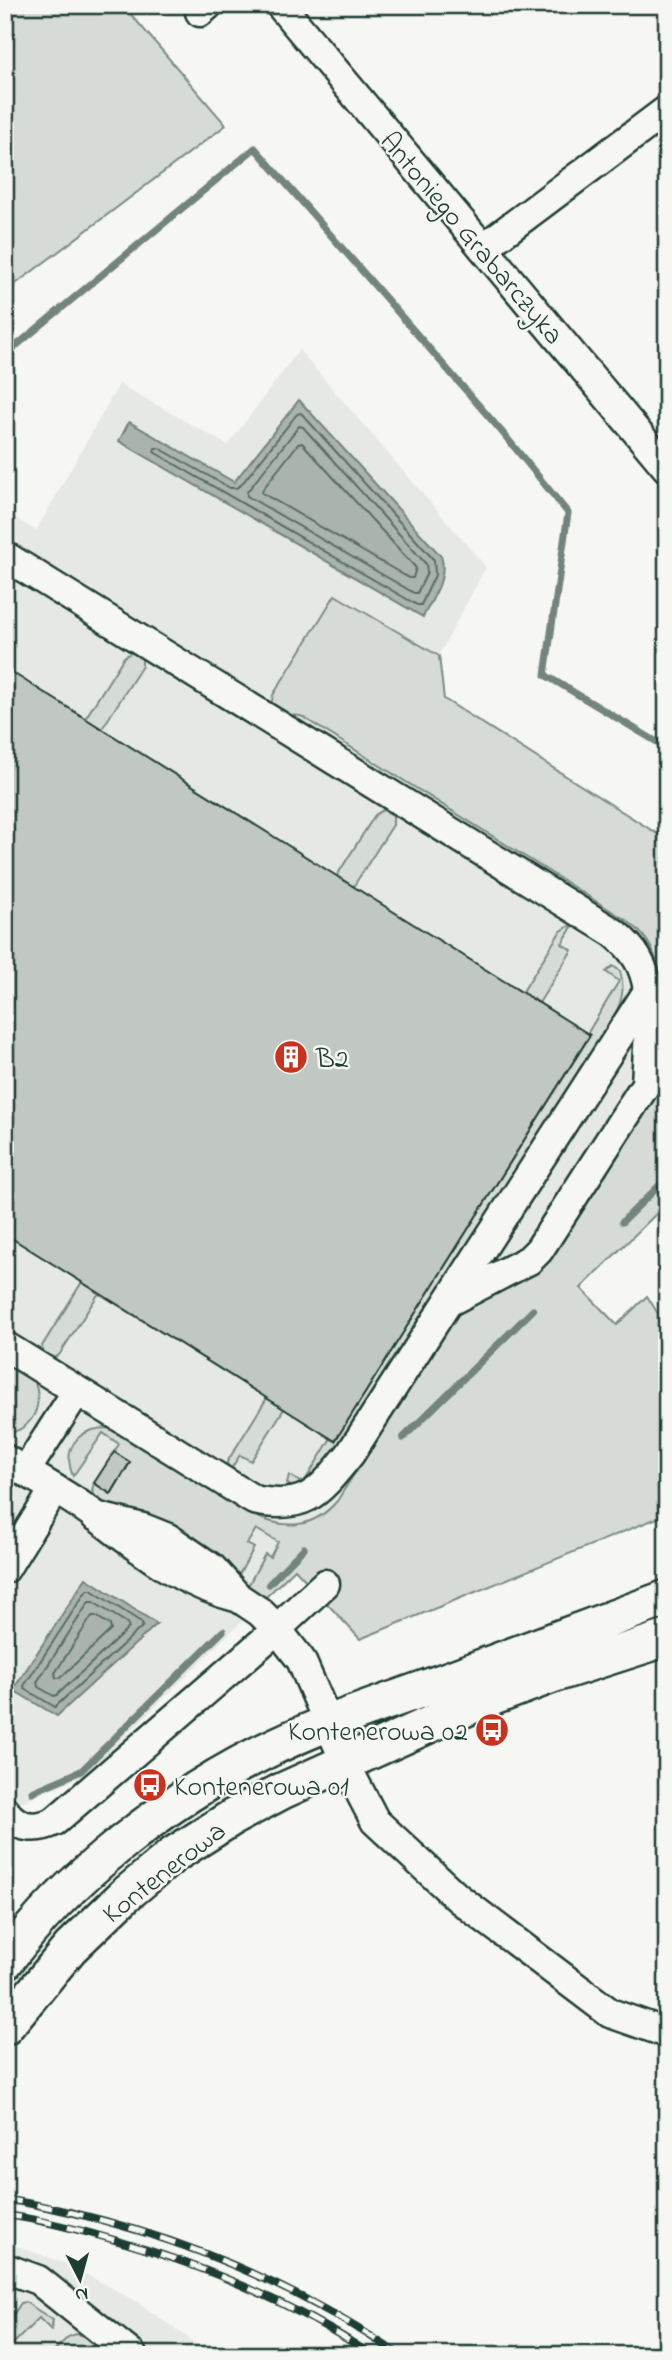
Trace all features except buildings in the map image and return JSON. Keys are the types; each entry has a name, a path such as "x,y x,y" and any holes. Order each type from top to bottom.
{"main road":[{"name":"Kontenerowa","path":"5,1962 57,1902 97,1863 144,1825 207,1782 251,1758 330,1723 667,1598"},
{"name":"Kontenerowa","path":"5,2027 70,1948 125,1895 173,1856 233,1817 282,1791 475,1704 667,1637"}],"street":[{"name":"Antoniego Grabarczyka","path":"280,5 667,468"},
{"path":"483,248 667,110"},
{"path":"5,556 614,933 631,947 646,978 648,991 649,1055 646,1084 539,1250 529,1260 450,1301"},
{"path":"5,1346 254,1500 279,1505 298,1502 313,1494 350,1454 648,991"},
{"path":"77,1391 15,1466 95,1516 143,1528 168,1538 212,1569 239,1598 260,1612 277,1629 301,1661 345,1762 375,1821 458,1898 610,2013 667,2033"},
{"path":"5,1569 54,1490"},
{"path":"5,1811 15,1822 27,1826 41,1826 55,1821 277,1629 325,1584"},
{"path":"5,2268 38,2280 132,2355"}],"shaded area":[{"path":"5,5 123,5 226,125 5,292"},
{"path":"299,350 486,567 439,655 444,699 667,840 667,1203 265,1598 247,1586 230,1612 242,1621 87,1774 5,1809 5,512 36,531 119,384 228,445"},
{"path":"335,595 439,656 444,699 667,840 667,1203 581,1288 617,1325 647,1296 667,1328 667,1514 360,1639 295,1569 265,1598 248,1586 265,1554 270,1557 278,1542 256,1529 247,1544 254,1548 236,1580 96,1498 92,1490 94,1483 111,1494 130,1463 114,1452 119,1444 103,1433 73,1476 70,1465 72,1446 85,1433 104,1428 115,1429 265,1520 287,1525 298,1524 308,1522 328,1510 337,1501 464,1302 538,1262 655,1045 658,969 647,941 626,920 301,716 277,714 271,707 273,695"},
{"path":"132,652 142,656 142,666 102,729 85,719 124,657"},
{"path":"383,810 393,815 393,825 353,887 336,877 375,815"},
{"path":"572,927 562,944 572,950 539,1003 522,993 560,932"},
{"path":"613,966 620,971 622,991 620,1003 611,1021 344,1445 321,1472 303,1484 331,1438 335,1440 590,1036 587,1034 619,981 606,972"},
{"path":"82,1282 99,1293 59,1355 52,1359 43,1354 42,1346"},
{"path":"5,1359 33,1379 38,1398 31,1420 20,1429 5,1434 5,1408 10,1407 11,1395 5,1391"},
{"path":"267,1398 284,1409 251,1461 240,1455 229,1472 227,1462"},
{"path":"289,1475 303,1484 291,1487 287,1483"},
{"path":"5,2242 67,2264 137,2302 212,2355 5,2355"},
{"path":"25,2302 53,2320 51,2330 39,2318 5,2352 5,2312 13,2315 21,2303"},
{"path":"76,2334 88,2337 107,2355 50,2355 68,2337"}],"water":[{"path":"299,400 441,556 441,580 423,617 119,441 129,422 234,482"},
{"path":"86,1578 157,1624 57,1716 13,1690"}],"waterway":[{"path":"5,355 255,148 502,432 568,513 545,675 667,748"},
{"path":"622,1222 667,1178"},
{"path":"403,1438 533,1310"},
{"path":"269,1584 304,1548"},
{"path":"32,1792 81,1771 223,1631"}],"railway":[{"path":"5,2199 110,2222 211,2256 308,2300 400,2355"},
{"path":"5,2215 43,2221 174,2259 276,2301 309,2317 372,2355"}],"place":[{"name":"B2","path":"291,1057"},
{"name":"Kontenerowa 02","path":"492,1730"},
{"name":"Kontenerowa 01","path":"150,1785"}]}
